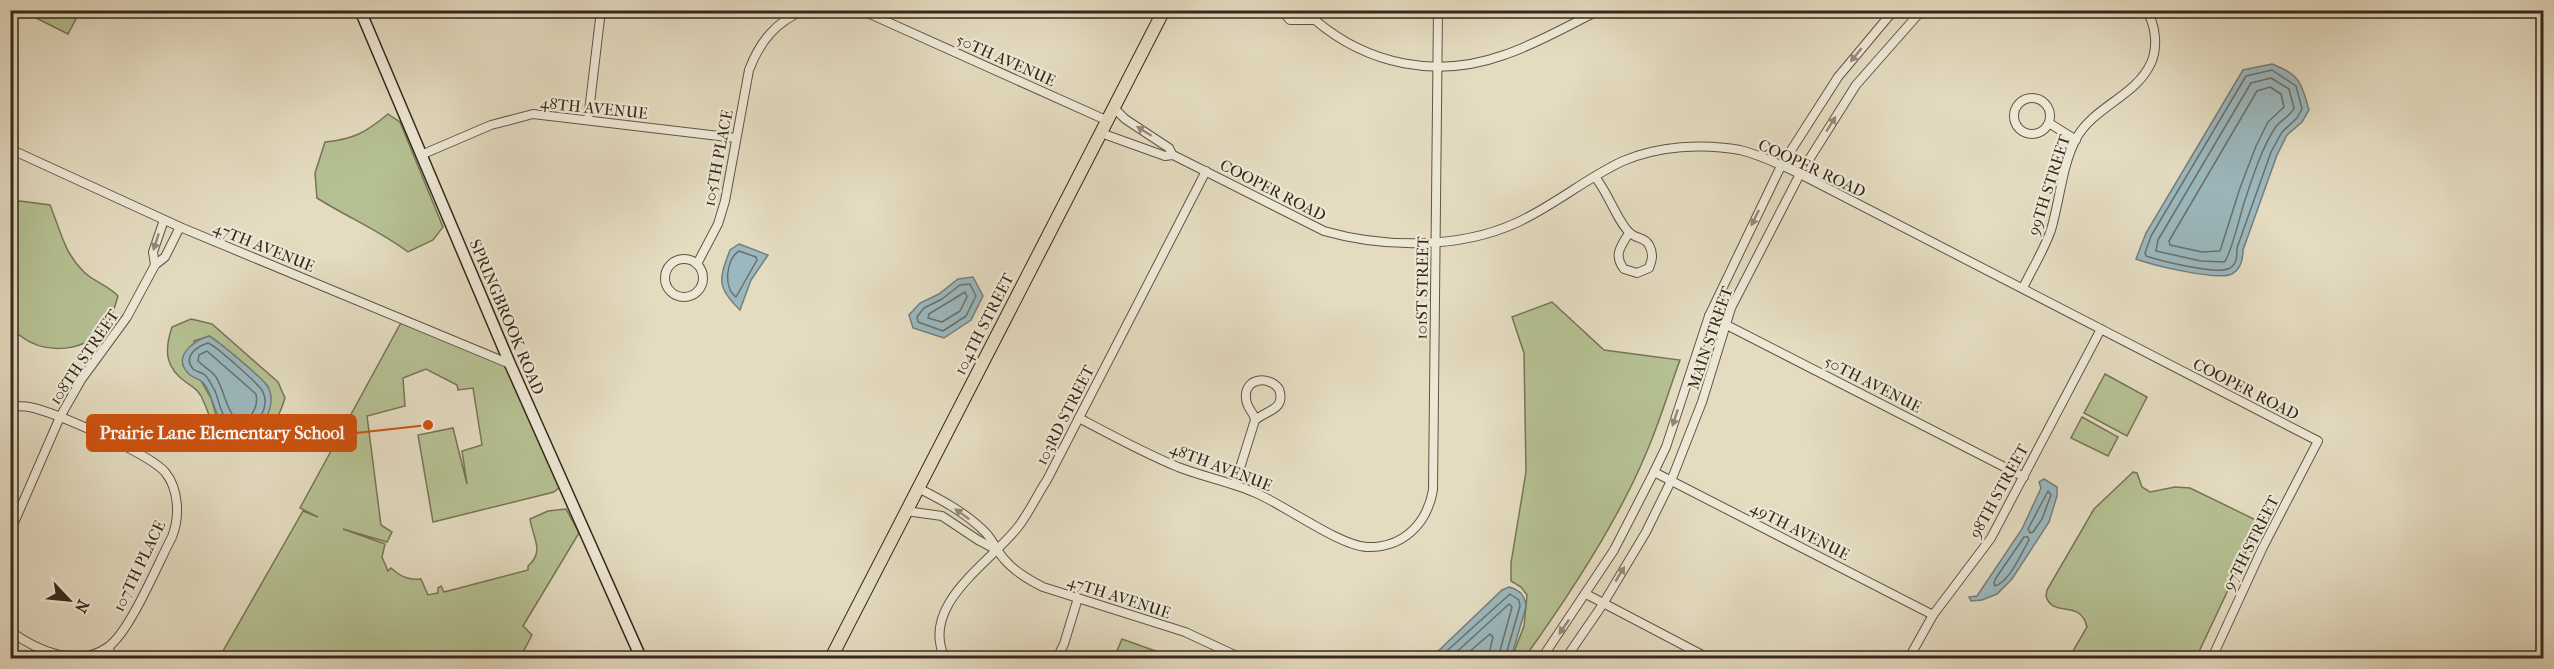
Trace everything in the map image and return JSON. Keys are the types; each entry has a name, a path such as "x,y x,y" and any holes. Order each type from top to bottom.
{"main road":[{"name":"104TH STREET","path":"833,657 1164,10"}],"street":[{"name":"SPRINGBROOK ROAD","path":"360,10 510,364 641,658"},
{"path":"588,120 601,10"},
{"name":"105TH PLACE","path":"697,264 718,224 725,201 749,70 755,54 777,26 804,10"},
{"name":"50TH AVENUE","path":"861,10 1108,121"},
{"path":"1281,10 1290,20 1315,20 1353,47 1376,57 1417,66 1438,67 1470,64 1504,55 1600,10"},
{"path":"1315,10 1315,20"},
{"name":"101ST STREET","path":"1388,544 1410,534 1425,518 1432,498 1437,241 1438,10"},
{"name":"MAIN STREET","path":"1542,658 1614,550 1654,472 1666,447 1709,316 1781,165 1838,77 1894,10"},
{"name":"MAIN STREET","path":"1566,658 1603,604 1646,532 1671,481 1702,402 1726,324 1746,277 1800,174 1856,85 1922,10"},
{"name":"99TH STREET","path":"2023,288 2050,231 2076,140 2089,123 2141,81 2152,61 2156,44 2154,28 2146,10"},
{"path":"2038,98 2047,105 2051,117 2049,123 2046,128 2036,134 2024,133 2016,124 2014,112 2020,102 2038,98"},
{"name":"COOPER ROAD","path":"1114,108 1125,119 1169,148 1172,154 1292,216 1329,232 1378,241 1437,241 1482,236 1539,211 1623,161 1645,154 1694,147 1741,150 1800,174 2318,441"},
{"name":"48TH AVENUE","path":"421,155 491,125 533,114 736,138"},
{"path":"2049,123 2076,140"},
{"name":"COOPER ROAD","path":"1101,133 1165,156 1172,154"},
{"name":"47TH AVENUE","path":"10,149 180,227 510,364"},
{"name":"103RD STREET","path":"945,658 940,649 940,628 947,605 1022,520 1048,478 1206,171"},
{"path":"1595,177 1603,186 1629,233 1647,241 1653,253 1648,268 1637,273 1624,269 1617,258 1620,247 1629,233"},
{"name":"108TH STREET","path":"155,265 153,252 164,220"},
{"name":"108TH STREET","path":"10,532 60,417 81,380 127,318 155,265 165,257 180,227"},
{"name":"105TH PLACE","path":"680,259 697,264 702,275 700,288 683,296 671,292 665,282 670,265 680,259"},
{"name":"50TH AVENUE","path":"1709,316 2024,477"},
{"name":"98TH STREET","path":"1909,658 1933,615 1986,544 2024,477 2101,329"},
{"path":"1235,484 1255,420 1246,402 1246,391 1251,384 1260,379 1269,380 1281,394 1278,406 1255,420"},
{"name":"107TH PLACE","path":"10,406 30,407 60,417 149,458 166,473 177,496 175,529 172,537 132,615 109,647"},
{"name":"48TH AVENUE","path":"1079,418 1166,462 1207,478 1235,484 1350,542 1366,547 1388,544"},
{"name":"97TH STREET","path":"2212,658 2263,547 2318,441"},
{"name":"49TH AVENUE","path":"1654,472 1933,615"},
{"path":"918,488 975,523 988,535 997,550"},
{"path":"906,511 942,516 997,550"},
{"name":"47TH AVENUE","path":"997,550 1006,561 1032,581 1185,632 1241,658"},
{"path":"1586,594 1708,658"},
{"path":"1057,658 1064,644 1078,598"},
{"path":"10,631 28,644 55,654 77,658 109,647 111,658"},
{"name":"SPRINGBROOK ROAD","path":"630,634 634,658"}],"green space":[{"path":"22,11 80,11 68,34"},
{"path":"388,114 400,122 443,227 433,240 408,252 317,198 315,173 325,142 359,134"},
{"path":"20,201 50,205 63,240 77,265 118,296 108,323 99,333 78,346 53,348 41,346 19,335 14,336 10,328 10,204"},
{"path":"1552,302 1604,350 1680,360 1652,440 1622,504 1575,584 1525,657 1514,652 1524,626 1527,595 1521,587 1511,581 1511,563 1526,472 1524,353 1512,317"},
{"path":"191,319 212,324 278,382 285,398 277,418 267,431 252,440 232,446 219,434 195,388 180,377 170,365 167,351 172,327","holes":["209,336 268,386 216,415 211,398 200,379 194,341"]},
{"path":"403,319 510,364 560,487 554,492 433,522 418,435 453,428 467,484 462,451 482,445 473,388 458,390 457,385 426,369 403,378 405,406 367,416 381,525 392,532 387,542 343,529 385,544 382,557 388,571 391,568 405,577 421,579 428,595 438,593 438,588 441,586 444,592 528,570 537,550 530,519 548,511 566,509 579,533 523,626 532,635 520,658 219,658 303,511 318,517 300,508"},
{"path":"2105,374 2147,397 2127,436 2084,413"},
{"path":"2082,417 2118,437 2108,456 2071,438"},
{"path":"2133,472 2137,473 2142,487 2150,492 2175,487 2190,488 2260,522 2196,658 2069,658 2087,627 2084,618 2079,613 2049,603 2046,596 2047,590 2094,509"},
{"path":"1122,639 1175,658 1114,658"}],"water":[{"path":"2272,64 2294,76 2301,86 2309,110 2302,122 2287,135 2277,155 2238,269 2224,276 2199,274 2136,259 2146,233 2243,70"},
{"path":"739,244 768,255 751,280 740,310 723,289 722,282 730,250"},
{"path":"973,277 983,296 971,320 944,338 913,328 909,315 920,303 939,294 958,279"},
{"path":"209,336 240,360 268,387 271,399 269,412 259,428 252,432 238,433 223,424 205,385 184,368 182,362 186,351"},
{"path":"2044,479 2057,487 2057,496 2049,522 2012,579 1997,594 1982,600 1971,601 1969,597 1977,596 2022,529 2041,488 2039,482"},
{"path":"1509,587 1521,594 1526,607 1511,658 1431,658 1502,590"}],"place":[{"name":"Prairie Lane Elementary School","path":"428,425"}]}
